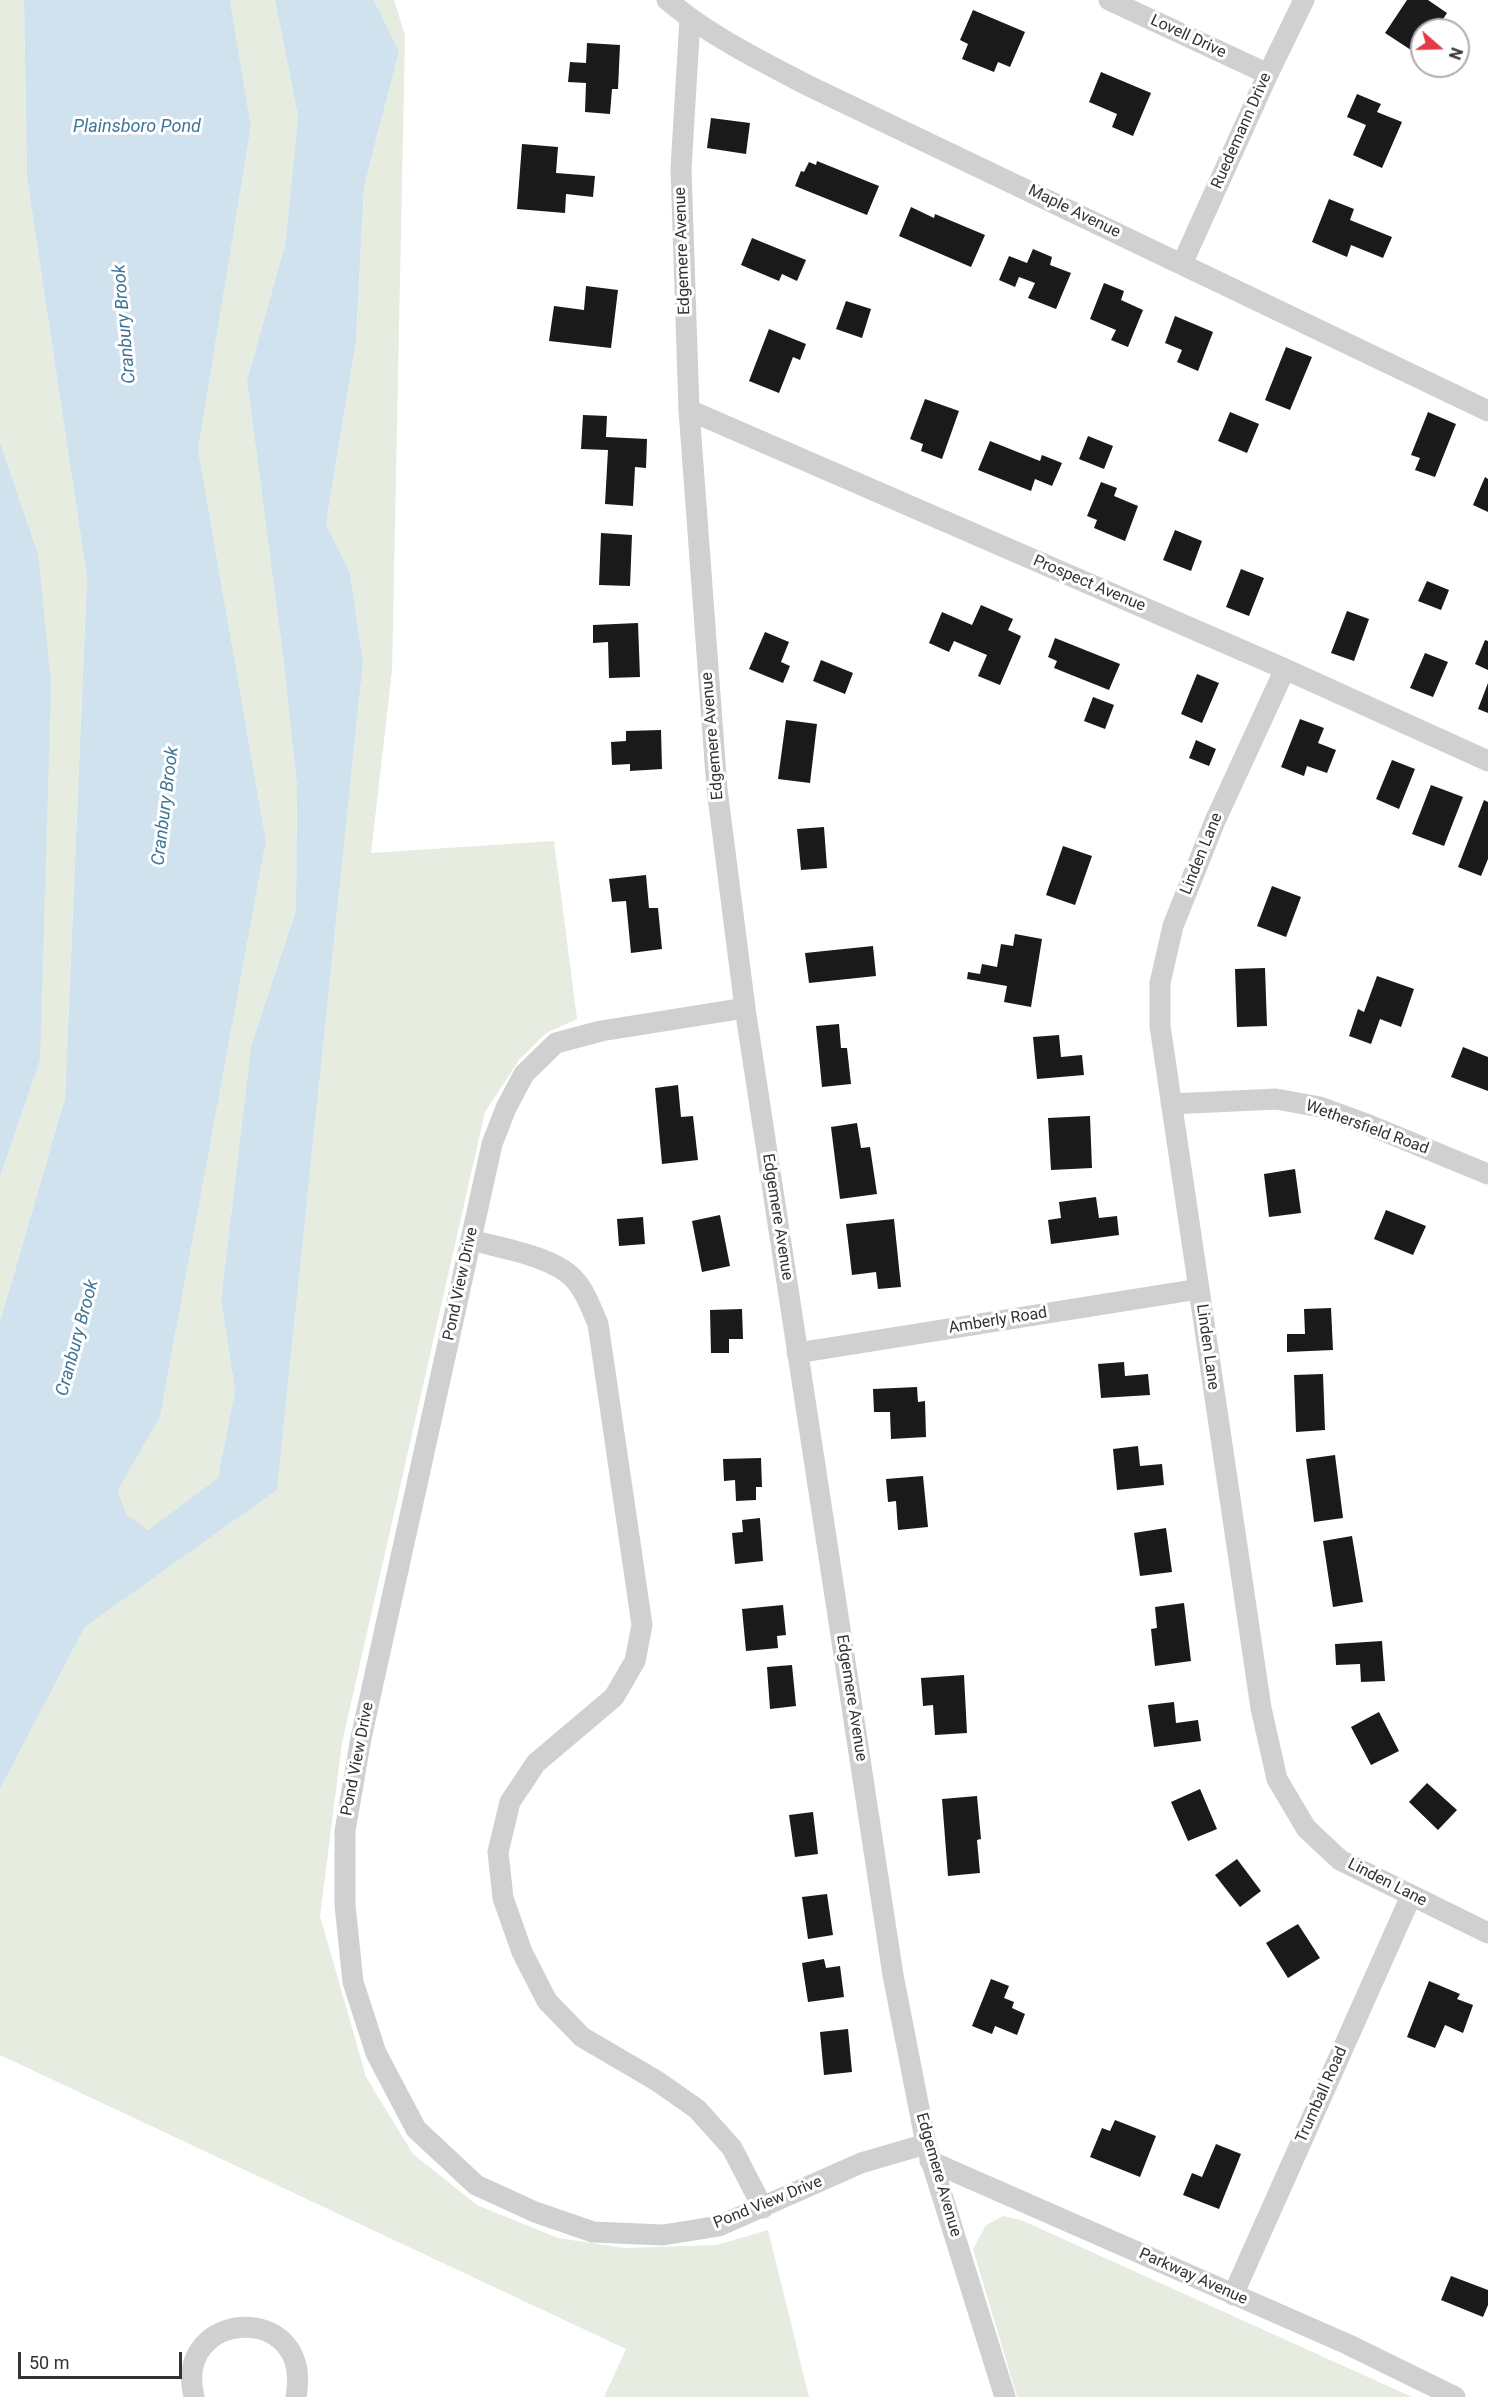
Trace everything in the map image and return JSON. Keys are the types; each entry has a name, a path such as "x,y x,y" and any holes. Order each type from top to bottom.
{"street":[{"name":"Maple Avenue","path":"667,0 690,19 752,57 809,86 1488,411"},
{"name":"Lovell Drive","path":"1109,0 1268,74"},
{"name":"Ruedemann Drive","path":"1182,264 1304,0"},
{"name":"Edgemere Avenue","path":"690,19 681,168 689,410 717,789 745,1008 893,1975 928,2152 1005,2397"},
{"name":"Prospect Avenue","path":"689,410 1286,669 1488,761"},
{"name":"Linden Lane","path":"1286,669 1215,821 1173,926 1160,983 1160,1026 1260,1708 1277,1779 1306,1828 1340,1860 1488,1933"},
{"name":"Pond View Drive","path":"745,1008 601,1030 556,1043 524,1074 506,1108 492,1144 361,1738 345,1831 345,1905 353,1982 376,2053 416,2129 476,2185 535,2212 593,2232 663,2235 719,2226 861,2163 928,2152"},
{"name":"Wethersfield Road","path":"1171,1104 1276,1099 1320,1107 1488,1174"},
{"path":"471,1240 541,1258 572,1277 587,1298 598,1324 642,1625 635,1661 614,1697 536,1763 510,1802 498,1852 503,1898 522,1952 547,2001 582,2037 657,2081 697,2109 732,2148 763,2208"},
{"name":"Amberly Road","path":"797,1353 1199,1289"},
{"name":"Trumball Road","path":"1233,2295 1411,1896"},
{"name":"Parkway Avenue","path":"928,2152 1233,2295 1347,2344 1455,2397"},
{"path":"194,2397 192,2371 201,2349 219,2332 243,2326 267,2330 288,2347 298,2371 296,2397"}],"shaded area":[{"path":"0,0 24,0 27,178 87,578 65,1098 0,1322 0,1177 40,1059 38,554 0,442"},
{"path":"230,0 275,0 298,117 285,245 247,380 284,664 297,787 296,910 251,1046 221,1300 235,1390 218,1478 148,1530 126,1514 118,1490 160,1417 266,841 198,449 251,127"},
{"path":"374,0 394,0 405,35 392,671 371,853 554,841 577,1019 546,1033 519,1060 485,1112 342,1743 320,1916 366,2077 413,2154 477,2205 558,2238 624,2248 717,2245 768,2230 809,2397 604,2397 626,2349 0,2055 0,1789 85,1627 277,1490 363,662 350,573 326,524 356,343 364,187 399,51"},
{"path":"1003,2216 1021,2220 1412,2397 1017,2397 973,2249 986,2225"}],"water":[{"name":"Plainsboro Pond","path":"24,0 230,0 251,127 198,449 266,841 160,1417 118,1490 126,1514 148,1530 218,1478 235,1390 221,1300 251,1046 296,910 297,787 284,664 247,380 285,245 298,117 275,0 374,0 399,51 364,187 356,342 326,524 350,573 363,662 277,1490 85,1627 0,1789 0,1322 65,1098 87,578 27,178"},
{"path":"0,442 38,554 51,685 40,1060 0,1177"}],"building":[{"path":"1407,0 1428,0 1447,13 1444,18 1410,18 1410,49 1385,33"},
{"path":"973,10 1025,32 1010,67 998,62 994,72 962,59 968,44 960,40"},
{"path":"587,43 620,45 618,89 612,89 610,114 585,112 586,83 568,82 570,62 586,63"},
{"path":"1101,72 1151,93 1133,136 1112,127 1117,114 1089,102"},
{"path":"1357,94 1381,104 1377,112 1402,122 1382,168 1353,155 1366,125 1347,117"},
{"path":"711,118 750,123 746,154 707,148"},
{"path":"522,144 558,147 556,173 595,176 593,197 566,194 565,213 517,209"},
{"path":"817,161 879,186 867,215 795,186 801,171 804,172 809,162 816,165"},
{"path":"1329,199 1354,209 1350,220 1392,237 1383,258 1351,245 1347,257 1312,242"},
{"path":"911,207 934,218 935,214 985,235 971,267 899,236"},
{"path":"752,238 806,260 797,281 782,274 779,281 741,265"},
{"path":"1033,249 1052,257 1050,265 1071,273 1056,309 1028,298 1035,283 1019,277 1015,287 999,280 1009,256 1027,263"},
{"path":"1104,283 1124,291 1121,300 1143,310 1128,347 1111,340 1116,330 1090,319"},
{"path":"586,286 618,290 611,348 549,341 554,306 584,310"},
{"path":"846,301 871,309 862,338 836,329"},
{"path":"1175,316 1213,332 1198,371 1177,362 1182,350 1165,343"},
{"path":"769,329 806,344 800,360 793,357 779,393 749,381"},
{"path":"1286,347 1312,357 1290,410 1265,400"},
{"path":"925,399 959,411 942,459 921,451 923,444 910,439"},
{"path":"1230,412 1259,424 1247,453 1218,441"},
{"path":"1428,412 1456,424 1435,477 1415,470 1420,458 1411,455"},
{"path":"583,415 607,416 606,437 647,439 646,468 635,467 633,506 605,504 608,450 581,449"},
{"path":"1088,436 1113,446 1104,469 1079,459"},
{"path":"990,441 1040,461 1042,455 1062,463 1052,486 1035,479 1031,491 978,470"},
{"path":"1485,477 1488,479 1488,512 1473,505"},
{"path":"1101,482 1117,488 1114,496 1138,506 1125,541 1094,528 1097,520 1087,516"},
{"path":"1175,530 1202,541 1191,571 1163,560"},
{"path":"601,533 632,535 630,586 599,585"},
{"path":"1241,569 1264,578 1249,616 1226,607"},
{"path":"1427,581 1449,590 1441,610 1418,601"},
{"path":"981,605 1013,619 1008,630 1021,636 1000,685 978,676 987,655 954,641 949,652 929,643 942,612 972,625"},
{"path":"1347,611 1369,619 1354,661 1331,653"},
{"path":"638,623 640,677 609,678 608,642 593,643 593,625"},
{"path":"765,632 789,642 781,662 790,666 783,683 749,669"},
{"path":"1055,638 1120,664 1109,690 1054,668 1057,661 1048,657"},
{"path":"1485,640 1488,641 1488,670 1475,664"},
{"path":"1425,653 1448,662 1433,697 1410,688"},
{"path":"821,660 853,673 845,694 813,681"},
{"path":"1197,674 1219,683 1202,723 1181,714"},
{"path":"1488,683 1488,713 1478,709"},
{"path":"1093,697 1114,705 1105,729 1084,721"},
{"path":"1300,719 1324,728 1318,743 1336,750 1327,773 1307,766 1304,776 1281,767"},
{"path":"786,720 817,724 810,783 778,779"},
{"path":"661,730 662,769 630,771 630,764 612,765 611,742 626,741 626,731"},
{"path":"1196,740 1216,749 1209,766 1189,758"},
{"path":"1392,760 1415,769 1399,809 1376,799"},
{"path":"1431,785 1463,797 1444,846 1412,834"},
{"path":"1484,800 1488,802 1488,859 1481,876 1458,867"},
{"path":"824,827 827,868 801,870 797,829"},
{"path":"1063,846 1092,856 1075,905 1046,895"},
{"path":"646,875 649,908 658,908 662,949 631,953 626,901 612,902 609,879"},
{"path":"1272,886 1301,897 1286,937 1257,926"},
{"path":"1015,934 1042,939 1031,1007 1004,1002 1007,986 967,979 968,972 980,974 982,964 997,967 1001,944 1013,946"},
{"path":"873,946 876,976 809,983 805,953"},
{"path":"1265,968 1267,1026 1237,1027 1235,969"},
{"path":"1377,976 1414,989 1401,1027 1380,1019 1371,1044 1349,1036 1358,1009 1364,1012"},
{"path":"839,1024 841,1048 847,1048 851,1084 822,1087 816,1026"},
{"path":"1059,1035 1061,1057 1082,1055 1084,1075 1037,1079 1033,1037"},
{"path":"1463,1047 1488,1057 1488,1091 1451,1077"},
{"path":"678,1085 681,1117 693,1116 698,1160 662,1164 655,1088"},
{"path":"1090,1116 1092,1168 1051,1170 1048,1118"},
{"path":"857,1123 861,1148 870,1147 877,1194 840,1199 831,1127"},
{"path":"1295,1169 1301,1213 1269,1217 1264,1174"},
{"path":"1096,1197 1099,1218 1117,1216 1119,1235 1051,1244 1048,1220 1061,1218 1059,1202"},
{"path":"1386,1210 1426,1226 1413,1255 1374,1239"},
{"path":"720,1215 730,1266 702,1272 692,1221"},
{"path":"643,1217 645,1244 619,1246 617,1219"},
{"path":"894,1219 901,1287 878,1289 876,1272 852,1275 846,1224"},
{"path":"1331,1308 1333,1350 1287,1352 1287,1334 1305,1334 1304,1309"},
{"path":"742,1309 743,1339 729,1339 729,1353 711,1353 710,1310"},
{"path":"1124,1362 1125,1376 1148,1374 1150,1395 1101,1398 1098,1364"},
{"path":"1323,1374 1325,1430 1296,1432 1294,1375"},
{"path":"917,1387 918,1402 925,1401 926,1437 891,1439 890,1412 874,1412 873,1389"},
{"path":"1138,1446 1140,1466 1162,1464 1164,1485 1117,1490 1113,1449"},
{"path":"1335,1455 1343,1518 1314,1522 1306,1459"},
{"path":"761,1458 762,1487 756,1487 756,1500 736,1501 735,1480 724,1481 723,1459"},
{"path":"923,1476 928,1527 898,1530 896,1501 888,1502 886,1479"},
{"path":"760,1518 763,1561 735,1564 732,1533 743,1532 742,1520"},
{"path":"1166,1528 1172,1572 1140,1576 1134,1533"},
{"path":"1352,1536 1363,1602 1333,1607 1323,1541"},
{"path":"1184,1603 1191,1661 1155,1666 1151,1629 1157,1628 1155,1607"},
{"path":"783,1605 786,1635 777,1636 778,1648 746,1651 742,1609"},
{"path":"1382,1641 1385,1681 1361,1682 1360,1664 1336,1665 1335,1644"},
{"path":"792,1665 796,1706 770,1709 767,1667"},
{"path":"964,1675 967,1733 935,1735 933,1705 923,1706 921,1678"},
{"path":"1174,1702 1176,1723 1198,1720 1201,1741 1154,1747 1148,1705"},
{"path":"1379,1712 1399,1751 1371,1765 1351,1727"},
{"path":"1427,1783 1457,1810 1438,1830 1409,1802"},
{"path":"1200,1789 1217,1829 1188,1841 1171,1802"},
{"path":"977,1796 981,1839 977,1840 980,1873 948,1876 942,1799"},
{"path":"813,1812 818,1854 795,1857 789,1815"},
{"path":"1237,1859 1261,1891 1240,1907 1215,1875"},
{"path":"827,1894 833,1935 808,1939 802,1897"},
{"path":"1298,1924 1320,1958 1288,1978 1266,1943"},
{"path":"824,1959 826,1968 840,1966 844,1997 808,2002 802,1963"},
{"path":"991,1979 1009,1986 1004,1998 1014,2002 1012,2008 1025,2014 1017,2035 995,2026 992,2034 972,2026"},
{"path":"1429,1981 1460,1994 1457,1999 1473,2005 1463,2033 1445,2025 1435,2048 1407,2037"},
{"path":"848,2029 852,2072 824,2075 820,2032"},
{"path":"1115,2120 1156,2136 1140,2177 1090,2157 1102,2128 1110,2131"},
{"path":"1216,2144 1241,2154 1219,2209 1183,2195 1192,2173 1202,2177"},
{"path":"1451,2276 1488,2290 1488,2305 1483,2317 1441,2300"}],"water label":[{"name":"Cranbury Brook","path":"125,324"},
{"name":"Cranbury Brook","path":"166,806"},
{"name":"Cranbury Brook","path":"78,1338"}]}
